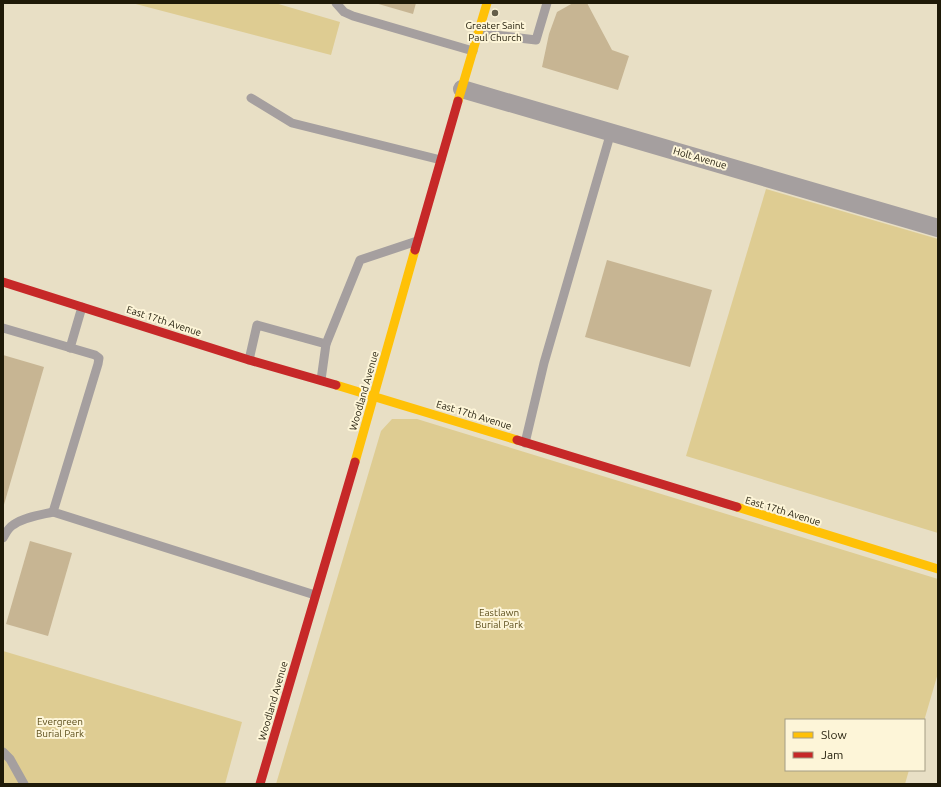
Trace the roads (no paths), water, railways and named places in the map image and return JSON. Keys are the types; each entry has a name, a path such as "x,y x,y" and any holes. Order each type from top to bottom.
{"street":[{"name":"Woodland Avenue","path":"260,784 488,3"},
{"name":"Holt Avenue","path":"462,89 938,228"},
{"name":"East 17th Avenue","path":"3,282 249,360 374,396 938,569"}],"lane":[{"path":"336,3 344,12 353,16 473,51"},
{"path":"478,33 536,40 546,3"},
{"path":"251,98 292,123 441,160"},
{"path":"525,443 544,363 611,132"},
{"path":"321,380 326,344 360,260 418,240"},
{"path":"70,348 82,307"},
{"path":"249,360 257,325 326,344"},
{"path":"3,328 95,355 99,358 53,512"},
{"path":"3,538 6,531 12,525 22,520 53,512 315,595"},
{"path":"3,752 10,759 24,784"}],"place":[{"name":"Greater Saint Paul Church","path":"495,13"}],"park label":[{"name":"Eastlawn Burial Park","path":"499,618"},
{"name":"Evergreen Burial Park","path":"60,726"}]}
